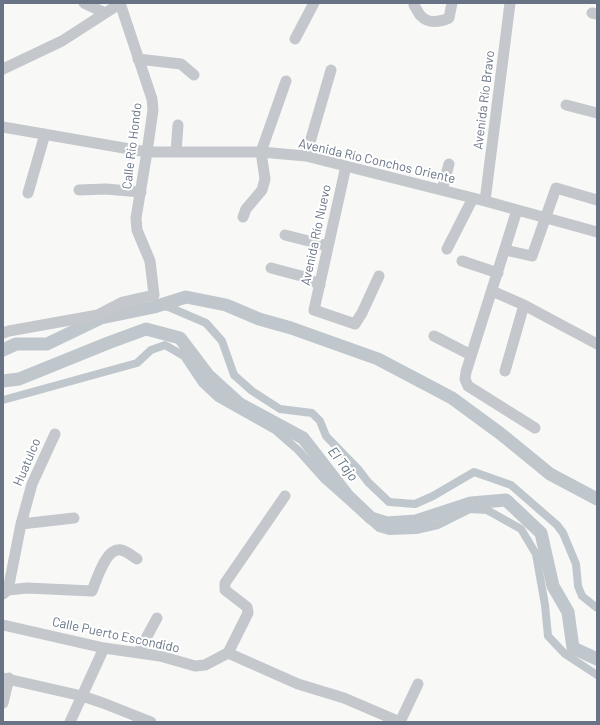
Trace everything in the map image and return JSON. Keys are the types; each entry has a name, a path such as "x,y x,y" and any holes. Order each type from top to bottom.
{"street":[{"path":"84,3 105,13"},
{"path":"3,68 62,41 121,3"},
{"name":"Calle Río Hondo","path":"3,333 98,315 123,302 154,295 150,261 137,230 136,218 153,110 152,99 121,3"},
{"path":"295,39 314,3"},
{"path":"414,5 422,17 429,21 442,21 449,18 452,3"},
{"name":"Avenida Río Bravo","path":"485,201 510,3"},
{"path":"138,59 182,64 194,75"},
{"path":"306,156 331,70"},
{"path":"243,217 246,209 262,190 265,179 261,152 286,81"},
{"path":"566,105 597,113"},
{"path":"176,152 178,125"},
{"name":"Avenida Río Conchos Oriente","path":"3,127 147,152 261,152 306,156 485,201 597,232"},
{"path":"28,193 45,134"},
{"path":"442,190 449,164"},
{"name":"Avenida Río Nuevo","path":"346,166 314,310 354,324 362,313 379,276"},
{"path":"505,250 532,256 556,188 597,200"},
{"path":"79,190 106,189 141,192"},
{"path":"447,249 473,198"},
{"path":"517,210 471,355 465,379 468,386 535,428"},
{"path":"284,235 328,246"},
{"path":"462,261 498,273"},
{"path":"271,268 305,277 320,284"},
{"path":"492,291 597,344"},
{"path":"505,371 524,306"},
{"path":"434,336 471,355"},
{"name":"Huatulco","path":"6,592 21,524 32,484 55,434"},
{"path":"285,496 225,583 225,590 247,607 248,613 228,652 298,684 344,698 400,722 418,684"},
{"path":"21,524 74,518"},
{"path":"6,592 27,588 92,590 107,557 114,551 119,550 127,552 137,559"},
{"path":"138,652 157,618"},
{"name":"Calle Puerto Escondido","path":"3,625 104,648 160,656 194,666 205,665 228,652"},
{"path":"70,722 104,648"},
{"path":"3,703 6,678 103,702 151,722"}],"waterway":[{"path":"3,350 16,344 47,344 101,318 154,307 186,297 226,305 259,319 291,328 378,359 452,398 501,434 550,474 597,499"},
{"path":"160,305 171,308 206,323 222,341 234,375 252,391 280,409 312,413 320,421 326,436 358,469 368,482 389,502 415,504 433,496 474,472 511,485 557,525 563,533 576,564 578,586 582,596 597,608"},
{"name":"El Tajo","path":"3,381 19,379 146,329 180,338 208,375 240,404 303,438 348,496 371,518 387,523 416,521 471,503 506,500 541,533 553,586 568,612 573,648 597,659"},
{"path":"3,400 137,363 151,350 165,345 184,356 202,383 218,398 275,430 298,450 324,479 379,528 389,531 416,530 438,525 470,509 487,510 521,529 536,554 545,605 548,636 565,654 597,675"}]}
